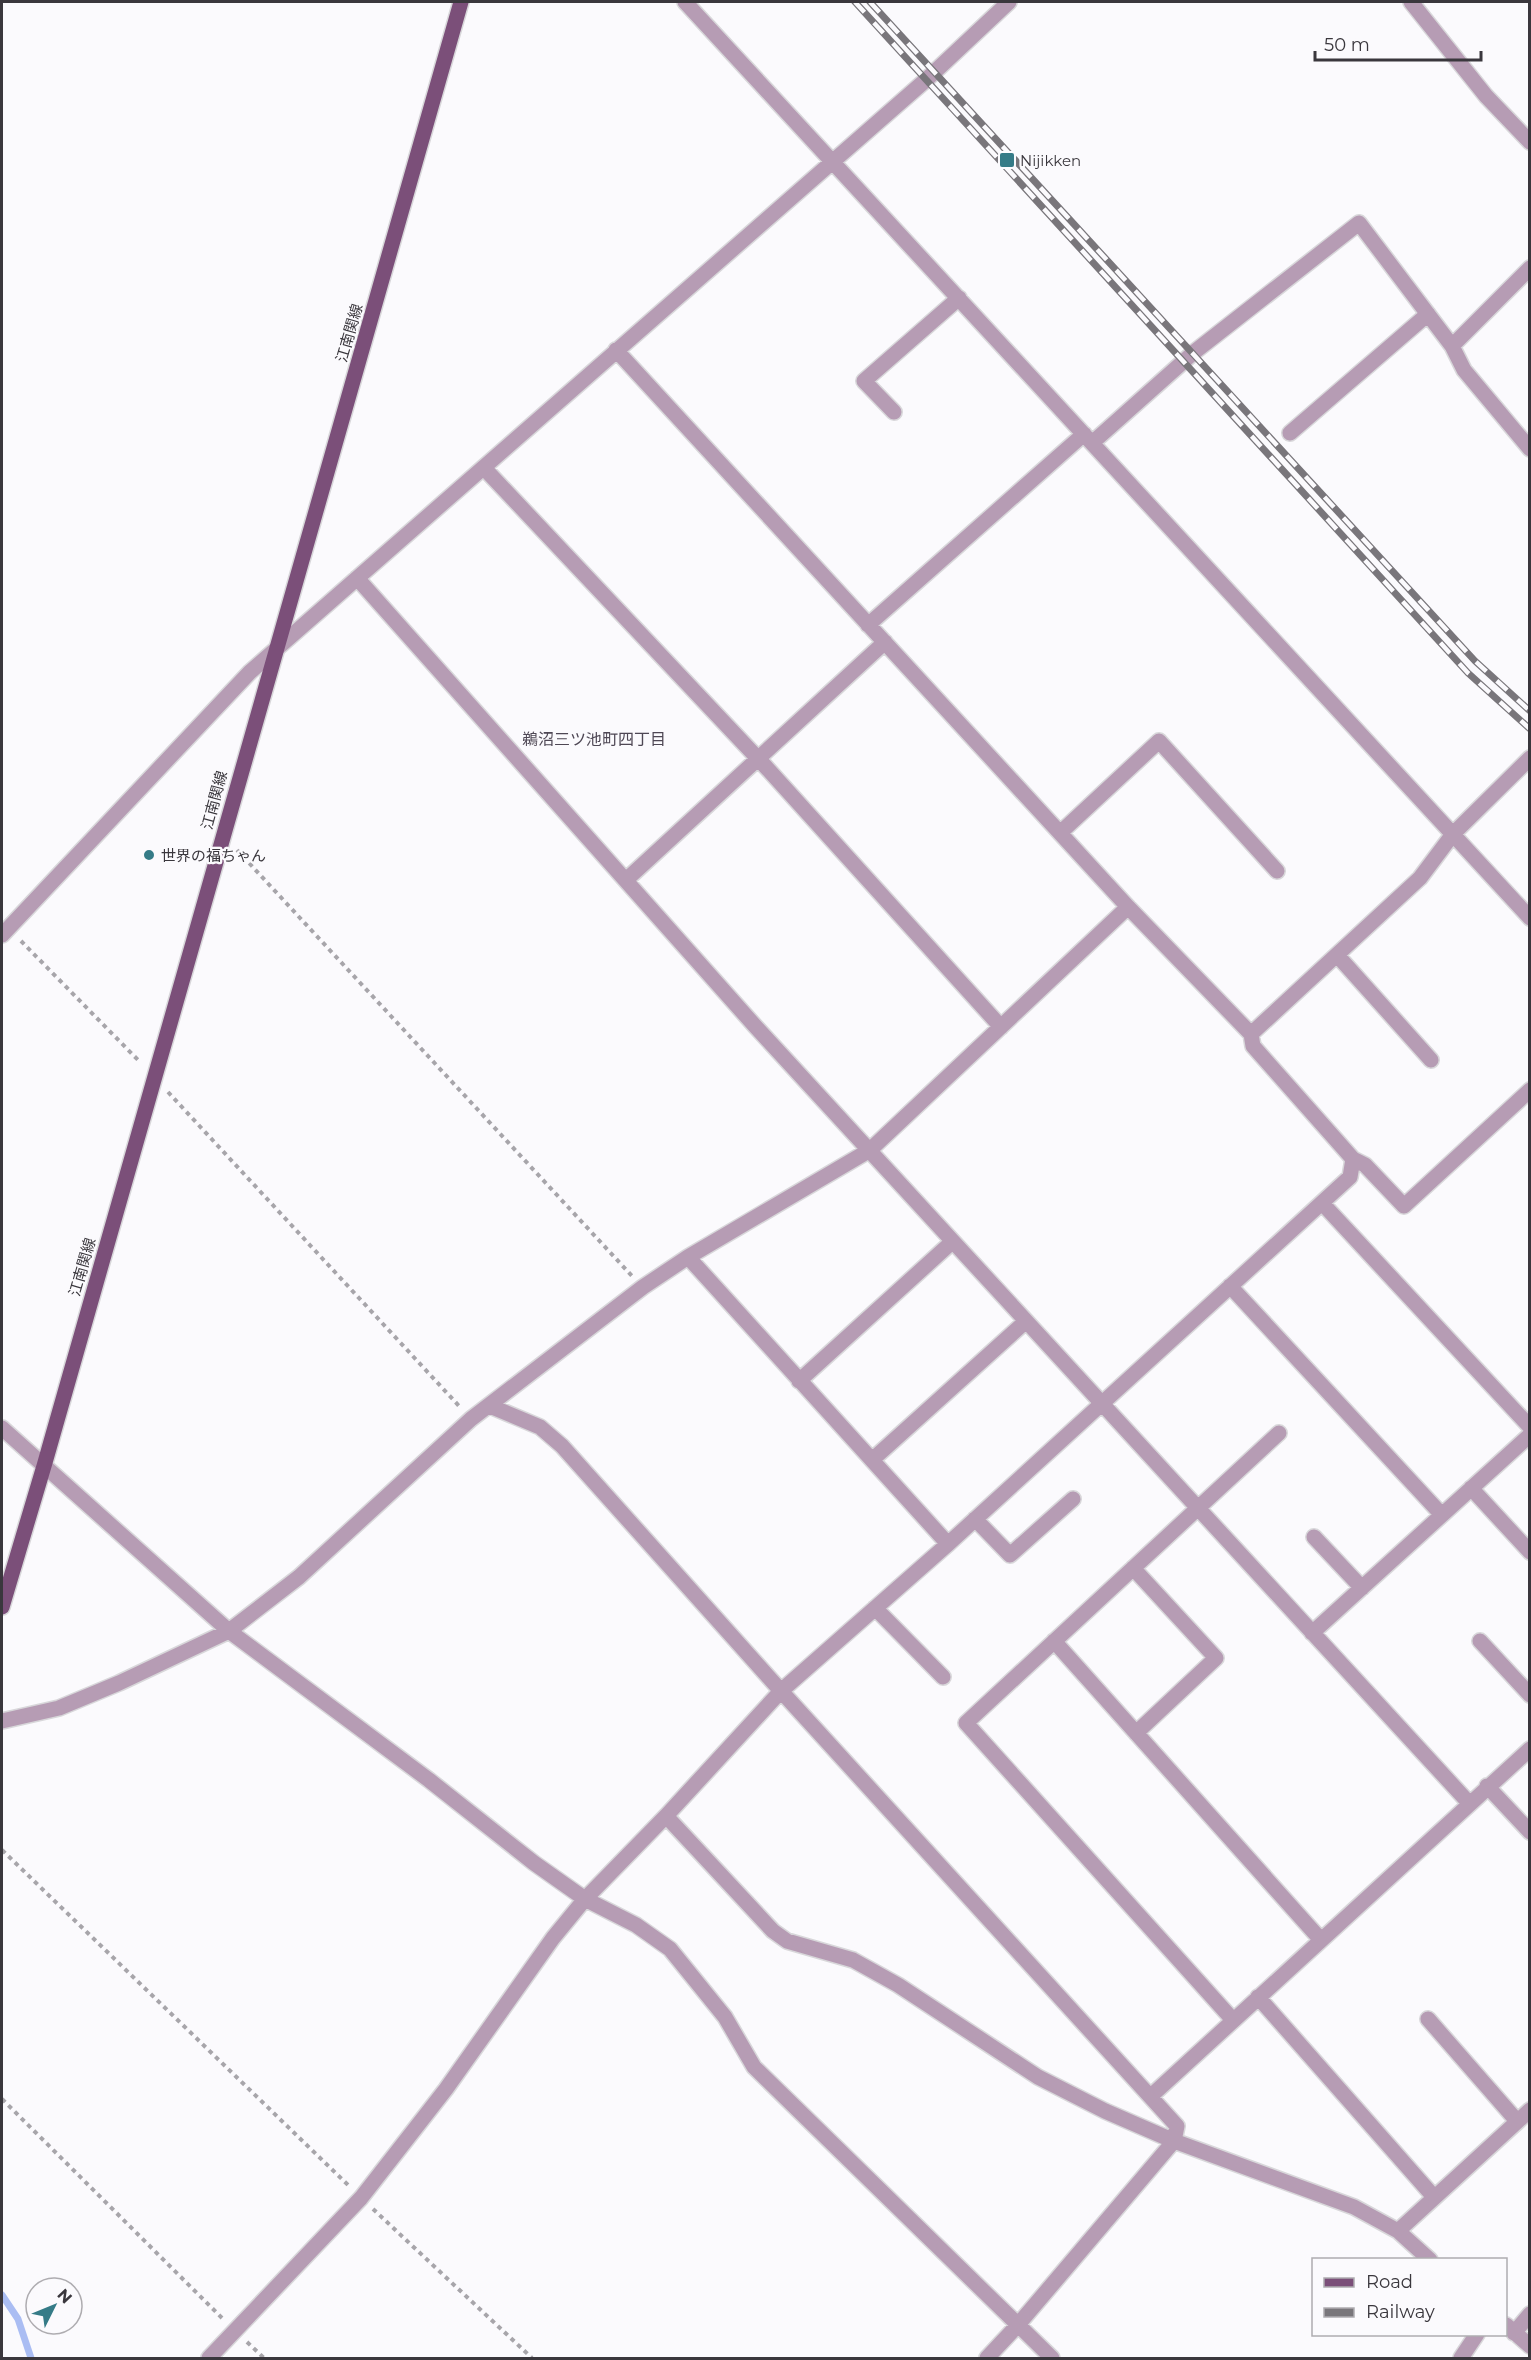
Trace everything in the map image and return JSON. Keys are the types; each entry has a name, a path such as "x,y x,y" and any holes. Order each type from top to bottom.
{"main road":[{"name":"江南関線","path":"2,1607 461,2"}],"street":[{"path":"685,2 1530,918"},
{"path":"4,932 250,672 927,79 1010,2"},
{"path":"1411,2 1486,96 1530,142"},
{"path":"868,625 1088,438 1359,223 1452,346 1464,370 1530,449"},
{"path":"1452,346 1530,268"},
{"path":"894,412 864,381 959,298"},
{"path":"1290,433 1428,314"},
{"path":"616,350 1128,907 1251,1034 1253,1046 1353,1159 1365,1165 1404,1206 1530,1090"},
{"path":"484,468 758,759 1000,1027"},
{"path":"357,578 755,1026 1469,1803"},
{"path":"626,880 885,642"},
{"path":"1060,833 1159,741 1277,871"},
{"path":"1251,1034 1420,879 1453,834 1530,758"},
{"path":"2,1721 59,1707 119,1683 228,1631 299,1577 471,1419 643,1287 688,1257 870,1150 1128,907"},
{"path":"1337,955 1431,1060"},
{"path":"209,2358 361,2198 439,2099 553,1938 585,1899 666,1816 781,1691 948,1544 1350,1177 1353,1159"},
{"path":"1322,1203 1530,1427"},
{"path":"799,1380 952,1242"},
{"path":"688,1257 948,1544"},
{"path":"1230,1286 1442,1515"},
{"path":"872,1460 1025,1322"},
{"path":"490,1406 540,1427 562,1446 781,1691 1177,2126 1174,2141 1017,2326 987,2358"},
{"path":"2,1428 228,1631 429,1780 534,1863 585,1899 636,1925 670,1948 725,2017 754,2067 1052,2358"},
{"path":"1233,2020 966,1723 1279,1432"},
{"path":"1312,1633 1530,1435"},
{"path":"1471,1488 1530,1552"},
{"path":"975,1519 1010,1556 1073,1499"},
{"path":"1314,1537 1362,1588"},
{"path":"1133,1568 1216,1658 1136,1733"},
{"path":"875,1608 943,1677"},
{"path":"1054,1641 1321,1940"},
{"path":"1480,1641 1530,1695"},
{"path":"1151,2096 1530,1749"},
{"path":"1487,1786 1530,1832"},
{"path":"666,1816 773,1931 788,1941 853,1960 898,1985 1038,2077 1105,2111 1174,2141 1354,2207 1398,2231 1429,2258"},
{"path":"1258,1997 1434,2197"},
{"path":"1428,2019 1517,2121"},
{"path":"1398,2231 1530,2110"},
{"path":"1530,2314 1510,2329 1530,2346"},
{"path":"1461,2358 1476,2336"}],"path":[{"path":"224,835 643,1287"},
{"path":"4,932 24,943 154,1077 471,1419"},
{"path":"2,1850 361,2198 532,2358"},
{"path":"2,2099 236,2331"}],"waterway":[{"path":"2,2295 18,2319 31,2358"}],"railway":[{"path":"855,2 1468,673 1530,729"},
{"path":"870,2 1475,661 1530,711"}],"place":[{"name":"Nijikken","path":"1007,160"},
{"name":"世界の福ちゃん","path":"149,855"}],"district":[{"name":"鵜沼三ツ池町四丁目","path":"594,739"}]}
